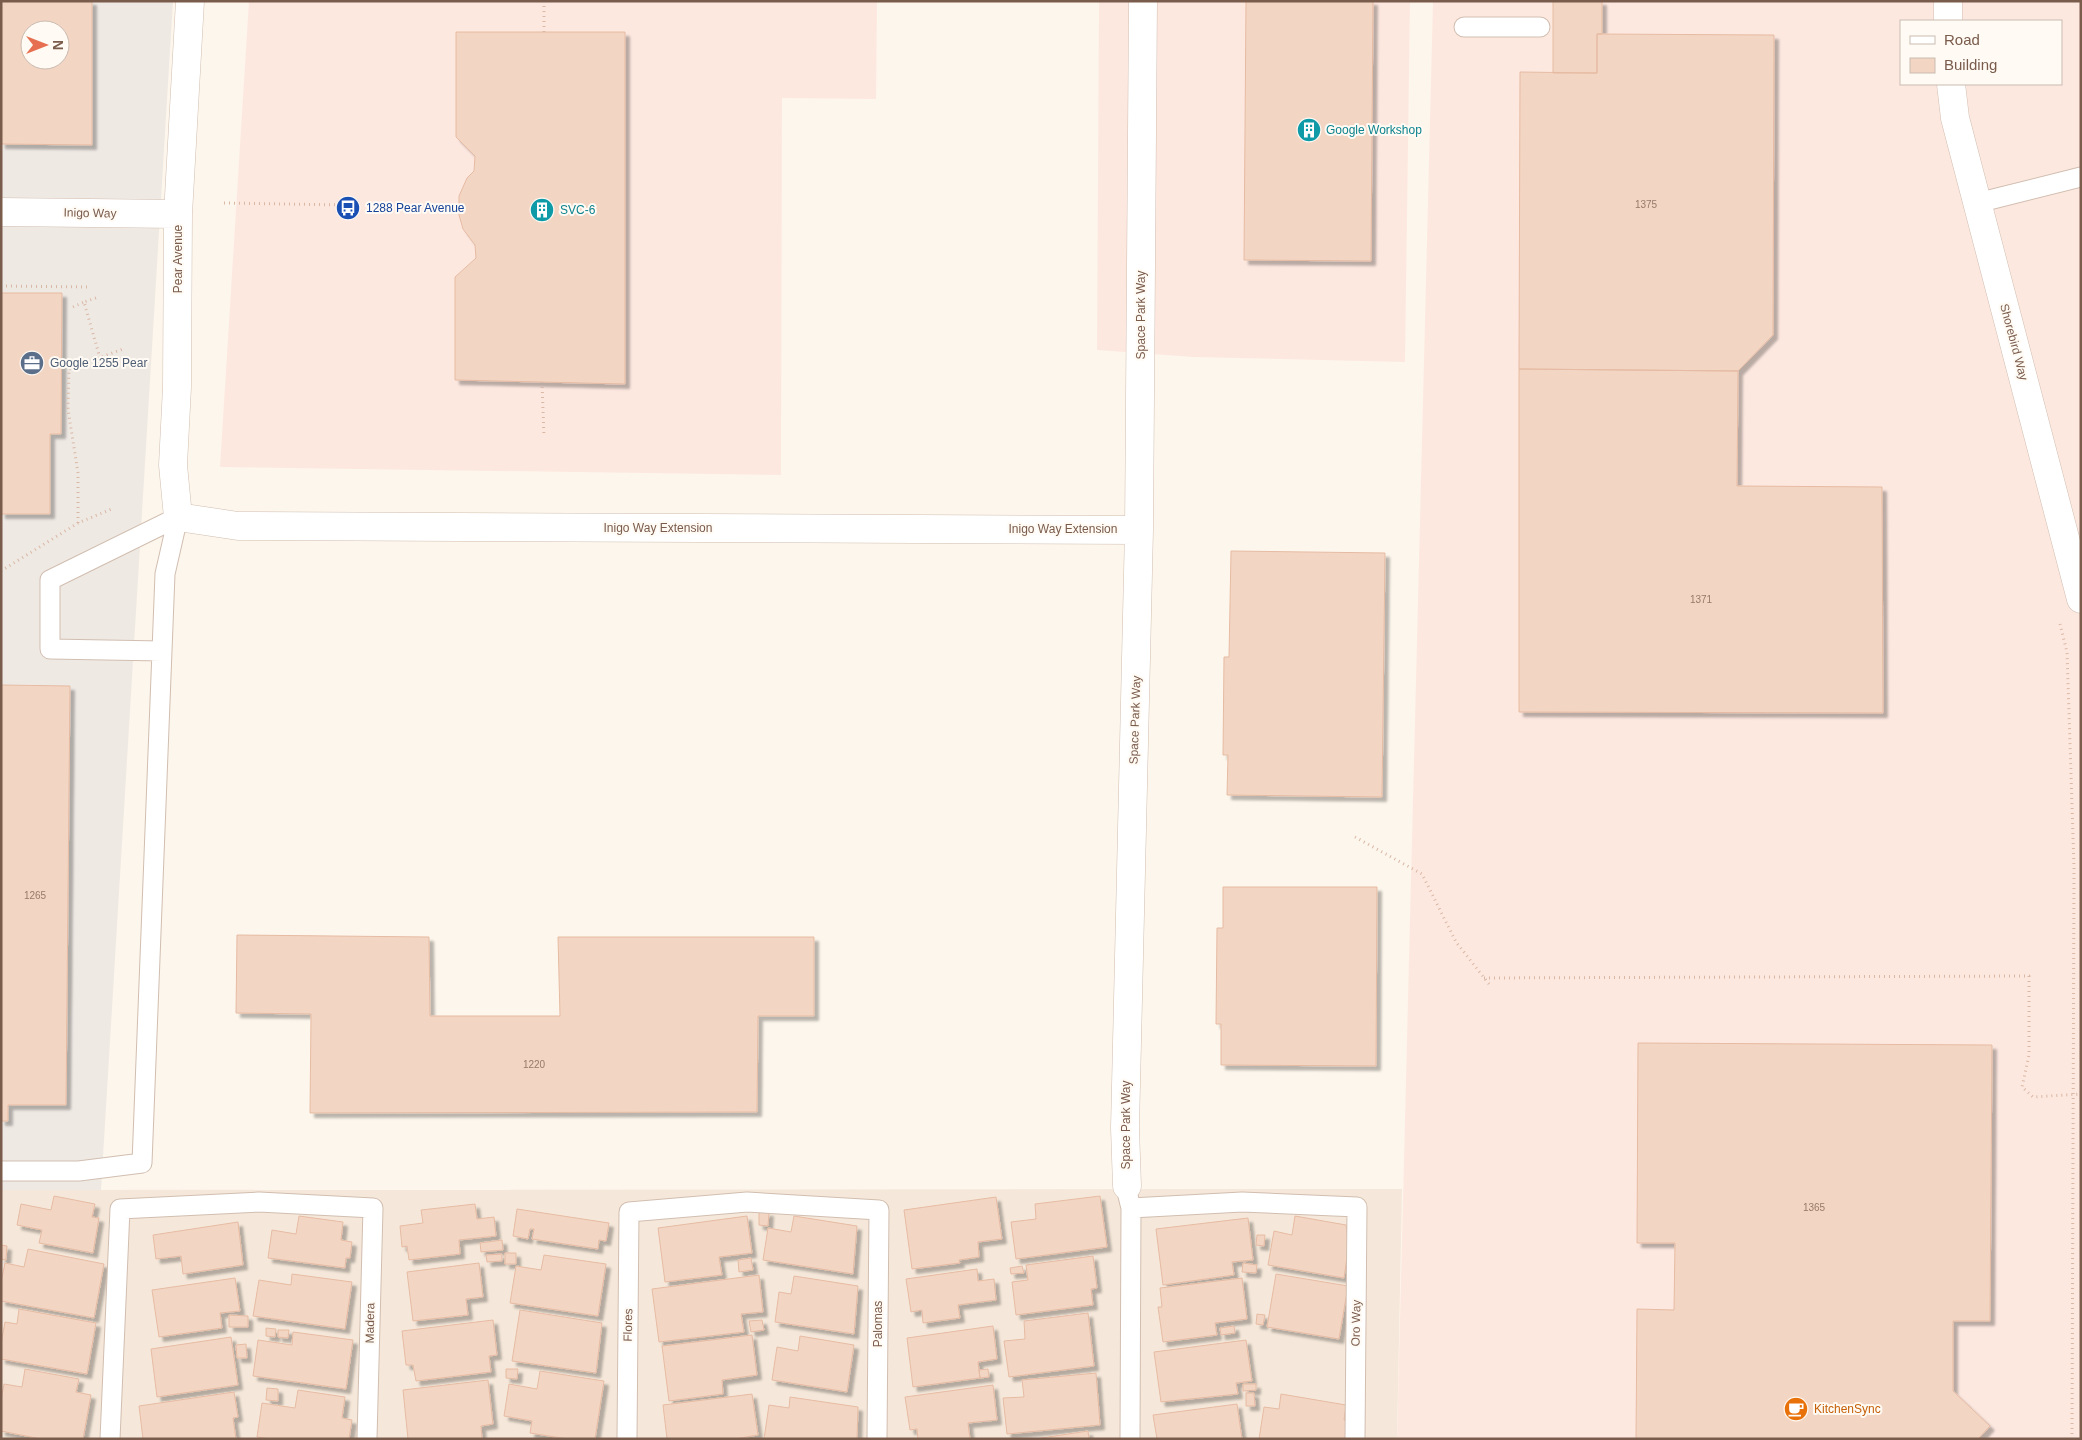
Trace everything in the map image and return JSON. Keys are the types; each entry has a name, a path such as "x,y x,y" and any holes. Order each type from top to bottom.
{"street":[{"name":"Pear Avenue","path":"178,517 173,465 177,387 178,214 190,1"},
{"name":"Space Park Way","path":"1129,1197 1125,1128 1139,530 1143,1"},
{"path":"1948,1 1948,20"},
{"name":"Shorebird Way","path":"1951,85 1955,118 2081,599"},
{"name":"Inigo Way","path":"1,212 178,214"},
{"name":"Inigo Way Extension","path":"178,517 238,526 1139,530"}],"lane":[{"path":"1464,27 1540,27"},
{"path":"1977,203 2081,177"},
{"path":"1,1171 79,1171 142,1163 166,574 178,517"},
{"path":"162,651 50,650 50,580 178,517"},
{"name":"Oro Way","path":"1129,1197 1358,1207 1355,1439"},
{"name":"Space Park Way","path":"1129,1197 1130,1439"},
{"name":"Madera","path":"110,1439 120,1209 258,1202 373,1208 367,1439"},
{"name":"Palomas","path":"629,1212 747,1202 879,1210 877,1439"},
{"name":"Flores","path":"627,1439 629,1212"}],"path":[{"path":"544,1 544,32"},
{"path":"224,203 345,205"},
{"path":"1,286 90,287"},
{"path":"73,308 96,298"},
{"path":"84,302 100,358"},
{"path":"78,523 78,473 68,409 70,369 123,349"},
{"path":"542,382 544,437"},
{"path":"1,572 78,523 114,508"},
{"path":"2060,623 2067,652 2074,867 2072,1439"},
{"path":"1355,837 1422,874 1456,942 1489,984"},
{"path":"1484,978 2029,976 2029,1055 2022,1087 2033,1097 2081,1094"}],"shaded area":[{"path":"1,1 173,1 101,1190 1,1190"},
{"path":"249,1 877,1 876,99 782,98 781,475 220,467"},
{"path":"1099,1 1410,1 1405,362 1193,357 1097,350"},
{"path":"1433,1 2081,1 2081,1439 1397,1439"},
{"path":"1402,1189 1397,1439 1,1439 1,1190"}],"building":[{"path":"1,1 92,1 92,145 1,144"},
{"name":"Google Workshop","path":"1246,1 1373,1 1371,261 1244,260"},
{"path":"1553,1 1602,1 1602,34 1597,34 1597,73 1553,73"},
{"name":"SVC-6","path":"456,32 625,32 625,384 455,380 455,277 476,258 475,245 463,229 459,215 459,196 467,178 474,171 475,156 456,137"},
{"path":"1597,34 1774,35 1773,335 1738,371 1519,369 1520,72 1597,73"},
{"name":"Google 1255 Pear","path":"1,293 62,293 61,434 50,434 50,514 1,514"},
{"path":"1519,369 1738,371 1737,486 1882,487 1883,713 1519,712"},
{"path":"1231,551 1385,553 1382,797 1227,795 1228,755 1223,755 1224,657 1229,657"},
{"path":"1,685 70,686 66,1105 8,1105 8,1121 1,1121"},
{"path":"1223,887 1377,887 1376,1066 1221,1065 1221,1024 1216,1024 1217,928 1223,928"},
{"path":"237,935 429,937 430,1016 560,1016 558,937 814,937 814,1016 758,1016 757,1112 310,1113 311,1014 236,1013"},
{"path":"1638,1043 1992,1045 1990,1321 1953,1321 1953,1391 1990,1426 1978,1439 1636,1439 1637,1309 1674,1310 1675,1243 1637,1243"},
{"path":"54,1196 95,1204 92,1217 99,1218 93,1253 39,1243 42,1230 17,1225 21,1204 51,1210"},
{"path":"1100,1196 1107,1247 1016,1259 1011,1222 1036,1219 1035,1204"},
{"path":"996,1197 1002,1239 978,1242 979,1257 959,1260 960,1263 912,1269 904,1210"},
{"path":"475,1204 477,1219 494,1217 496,1236 459,1240 460,1254 409,1260 407,1246 402,1247 400,1226 423,1223 421,1210"},
{"path":"517,1209 609,1223 606,1241 599,1240 598,1249 532,1239 534,1229 530,1229 528,1239 513,1236"},
{"path":"759,1212 769,1212 768,1226 759,1225"},
{"path":"299,1216 343,1222 341,1240 352,1242 350,1258 346,1258 345,1268 268,1258 272,1230 296,1234"},
{"path":"747,1216 752,1253 719,1257 722,1275 665,1282 658,1228"},
{"path":"794,1216 857,1226 853,1274 763,1260 768,1228 791,1232"},
{"path":"1295,1216 1346,1225 1349,1243 1344,1278 1268,1265 1274,1231 1292,1235"},
{"path":"1248,1218 1253,1260 1232,1262 1234,1275 1163,1285 1156,1229"},
{"path":"238,1222 243,1265 183,1274 181,1256 156,1259 153,1235"},
{"path":"1257,1235 1265,1235 1264,1246 1256,1245"},
{"path":"502,1240 503,1250 481,1252 480,1243"},
{"path":"1,1245 7,1246 6,1260 1,1259"},
{"path":"28,1249 104,1264 94,1318 1,1301 1,1282 5,1263 24,1267"},
{"path":"505,1253 516,1253 516,1264 505,1264"},
{"path":"502,1254 502,1261 487,1262 486,1255"},
{"path":"544,1255 606,1264 598,1316 510,1303 516,1266 541,1270"},
{"path":"1093,1256 1097,1288 1091,1289 1093,1305 1016,1315 1012,1282 1028,1280 1026,1265"},
{"path":"751,1258 753,1270 739,1272 738,1260"},
{"path":"479,1263 483,1297 466,1299 468,1315 413,1321 407,1272"},
{"path":"1243,1263 1257,1265 1256,1273 1242,1272"},
{"path":"1022,1266 1024,1273 1011,1274 1010,1268"},
{"path":"977,1269 978,1281 994,1279 996,1300 958,1305 960,1318 923,1323 922,1310 911,1312 906,1279"},
{"path":"292,1274 352,1282 345,1329 253,1316 259,1280 291,1285"},
{"path":"1276,1274 1348,1286 1339,1339 1267,1327"},
{"path":"759,1275 763,1312 741,1314 744,1332 659,1342 652,1289"},
{"path":"794,1276 858,1286 854,1334 775,1322 779,1292 791,1294"},
{"path":"235,1278 240,1311 220,1313 222,1328 159,1337 152,1290"},
{"path":"1242,1278 1247,1319 1215,1323 1217,1335 1163,1342 1158,1307 1162,1307 1160,1288"},
{"path":"19,1309 96,1323 87,1374 1,1359 1,1344 5,1322 17,1324"},
{"path":"520,1310 602,1323 596,1373 512,1361"},
{"path":"1088,1313 1094,1366 1009,1377 1004,1341 1025,1339 1024,1321"},
{"path":"1257,1314 1265,1315 1263,1325 1256,1324"},
{"path":"229,1315 248,1316 248,1327 229,1327"},
{"path":"493,1320 497,1355 489,1356 491,1372 416,1381 413,1365 406,1365 402,1331"},
{"path":"762,1320 764,1330 751,1332 749,1321"},
{"path":"993,1326 997,1359 978,1362 980,1378 913,1387 907,1338"},
{"path":"1234,1326 1235,1333 1221,1335 1220,1328"},
{"path":"266,1328 276,1329 275,1337 266,1336"},
{"path":"278,1330 289,1330 288,1338 278,1337"},
{"path":"293,1332 353,1340 346,1389 253,1376 258,1340 292,1345"},
{"path":"752,1335 757,1375 722,1380 723,1394 669,1401 662,1346"},
{"path":"800,1336 854,1345 847,1392 772,1380 777,1347 798,1351"},
{"path":"231,1337 238,1385 157,1397 151,1349"},
{"path":"1246,1340 1252,1381 1236,1383 1238,1394 1161,1402 1154,1352"},
{"path":"246,1344 247,1358 237,1358 236,1345"},
{"path":"25,1369 79,1379 76,1392 91,1395 83,1439 41,1439 1,1431 1,1400 4,1384 22,1387"},
{"path":"506,1369 518,1369 517,1379 506,1378"},
{"path":"988,1369 989,1377 980,1378 979,1370"},
{"path":"540,1371 604,1381 595,1439 568,1439 530,1433 532,1421 504,1416 509,1384 537,1389"},
{"path":"1096,1373 1100,1425 1007,1434 1003,1398 1024,1397 1022,1380"},
{"path":"488,1380 493,1424 481,1426 482,1439 408,1439 403,1390"},
{"path":"1243,1384 1256,1384 1256,1390 1243,1391"},
{"path":"993,1385 997,1420 968,1423 970,1439 918,1439 917,1429 910,1430 905,1397"},
{"path":"267,1388 278,1389 278,1401 266,1400"},
{"path":"298,1390 345,1397 342,1418 352,1420 349,1439 271,1439 257,1437 262,1403 295,1408"},
{"path":"234,1392 238,1417 233,1418 236,1439 143,1439 139,1406"},
{"path":"1246,1393 1254,1393 1255,1406 1246,1406"},
{"path":"752,1394 758,1435 734,1439 667,1439 663,1405"},
{"path":"1281,1394 1346,1405 1344,1420 1348,1421 1345,1439 1259,1439 1264,1407 1279,1409"},
{"path":"790,1397 858,1407 857,1439 764,1439 769,1405 789,1408"},
{"path":"1237,1404 1242,1439 1157,1439 1153,1415"},
{"path":"1088,1431 1089,1439 1035,1439"}],"place":[{"name":"Google Workshop","path":"1309,130"},
{"name":"1288 Pear Avenue","path":"348,208"},
{"name":"SVC-6","path":"542,210"},
{"name":"Google 1255 Pear","path":"32,363"},
{"name":"KitchenSync","path":"1796,1409"}]}
